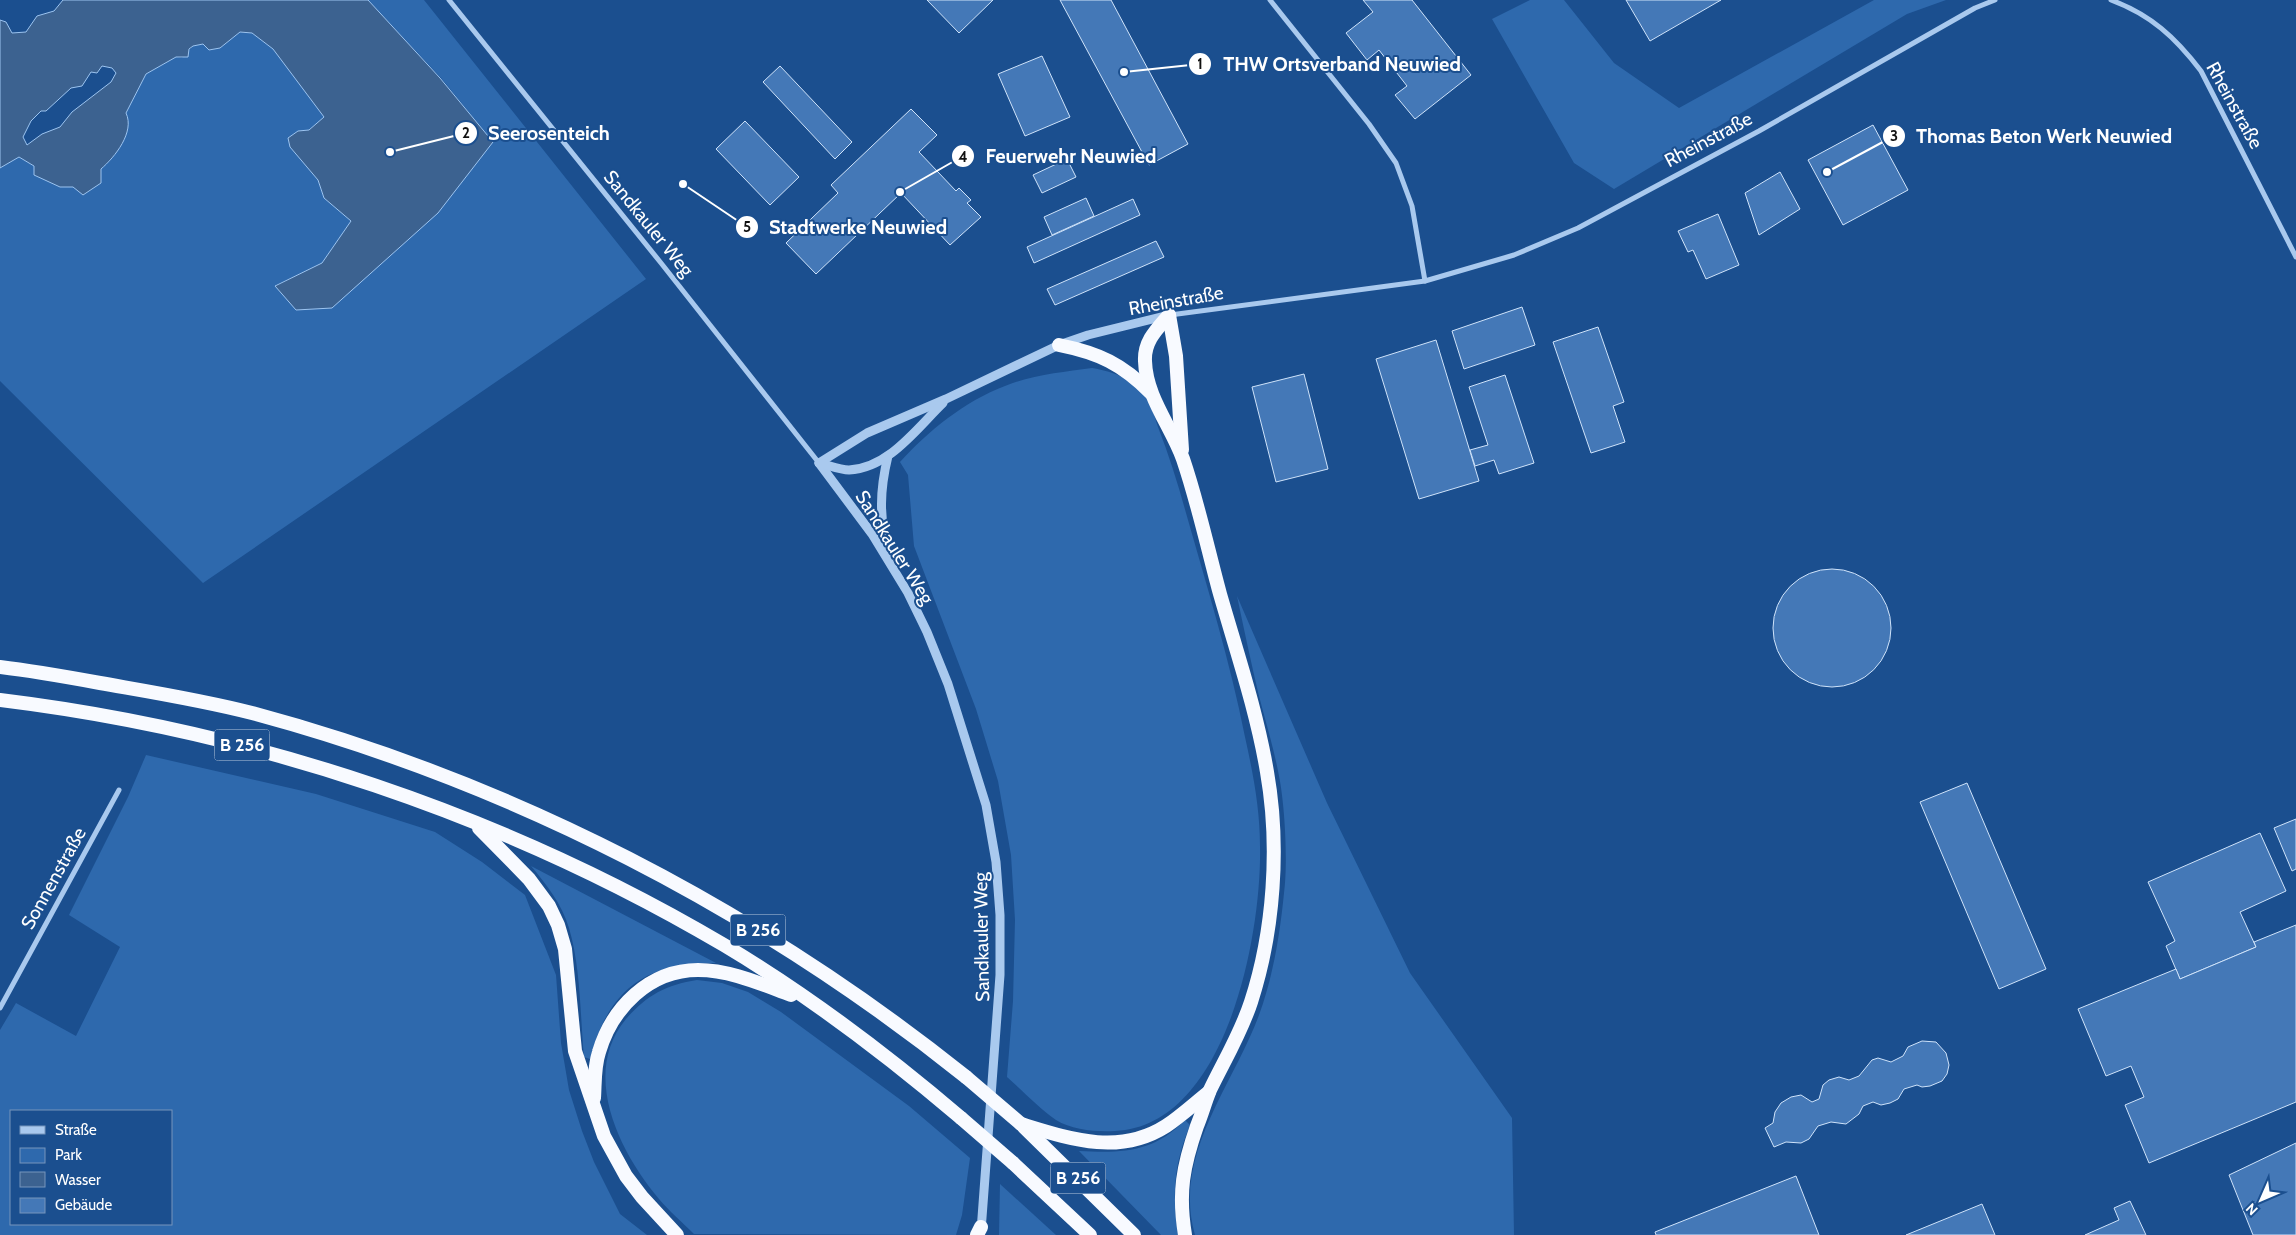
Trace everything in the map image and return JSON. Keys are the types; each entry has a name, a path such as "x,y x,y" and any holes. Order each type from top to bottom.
{"highway":[{"path":"1169,316 1150,337 1146,347 1145,369 1151,393 1182,458 1260,743 1267,774 1273,848 1272,891 1267,934 1251,1003 1236,1042 1210,1092 1187,1155 1182,1176 1181,1197 1185,1235"},
{"path":"1169,316 1176,356 1182,458"},
{"path":"1059,345 1085,350 1110,360 1132,374 1151,393"},
{"name":"B 256","path":"0,667 171,695 251,713 378,751 533,812 645,866 749,925 851,990 966,1077 1021,1124 1134,1235"},
{"name":"B 256","path":"0,700 98,715 232,743 352,778 475,823 574,867 726,946 811,1002 888,1058 962,1118 1090,1235"},
{"path":"475,823 512,860 540,892 558,925 565,949 575,1051 604,1136 626,1176 642,1197 677,1235"},
{"path":"594,1104 595,1073 603,1039 625,1002 654,981 674,973 690,971 720,972 811,1002"},
{"path":"1021,1124 1083,1142 1104,1144 1126,1142 1146,1136 1166,1126 1210,1092"}],"street":[{"name":"Sandkauler Weg","path":"449,0 662,263 819,463 872,534 893,567 927,632 948,684 986,805 996,862 1000,915 1000,984 980,1232"},
{"path":"1270,0 1369,124 1396,163 1412,206 1425,281"},
{"name":"Rheinstraße","path":"819,463 867,433 946,399 1059,345 1088,335 1169,316 1425,281 1514,255 1578,228 1758,131 1975,8 1995,0"},
{"name":"Rheinstraße","path":"2110,0 2128,7 2155,23 2180,45 2201,72 2296,257"},
{"name":"Rheinstraße","path":"819,463 848,470 868,466 888,456 946,399"},
{"path":"888,456 883,476 880,506 884,536 893,567"},
{"name":"Sonnenstraße","path":"0,1008 119,790"}],"green space":[{"path":"368,0 424,0 646,279 203,583 0,381 0,168 19,157 34,166 60,187 73,187 110,161 126,113 146,74 176,57 182,58 193,46 203,44 209,50 220,48 240,32 252,33 273,49 324,117 309,130 298,131 289,138 290,146 318,180 324,198 351,221 322,263 276,285 296,310 493,142 441,78"},
{"path":"1530,0 1564,0 1614,63 1679,108 1874,0 1946,0 1907,14 1614,189 1574,163 1492,19"},
{"path":"1092,368 1116,374 1129,381 1141,392 1150,405 1166,448 1218,624 1239,709 1253,778 1259,818 1260,846 1259,883 1254,927 1245,973 1230,1019 1211,1062 1185,1097 1153,1121 1115,1131 1092,1131 1077,1128 1056,1120 1007,1077 1013,1001 1015,920 1011,855 998,781 976,709 914,546 908,475 900,462 935,428 962,408 990,392 1026,379"},
{"path":"1237,596 1327,803 1410,973 1512,1118 1514,1235 1195,1235 1190,1205 1192,1177 1198,1149 1221,1095 1248,1042 1264,1001 1278,940 1286,866 1281,788"},
{"path":"146,755 316,794 435,832 482,862 525,895 556,975 561,1043 569,1090 582,1131 594,1162 620,1214 647,1235 0,1235 0,1030 16,1003 76,1036 120,947 69,915 128,797"},
{"path":"531,866 716,963 691,964 669,968 650,975 633,985 619,998 607,1015 590,1059 584,1057 578,976 569,928 558,903"},
{"path":"697,980 722,983 748,992 781,1012 909,1106 970,1158 962,1215 956,1235 694,1234 671,1212 644,1180 619,1136 606,1088 606,1064 613,1041 626,1019 642,1003 666,988"},
{"path":"1185,1120 1190,1125 1178,1166 1175,1192 1178,1235 1161,1235 1079,1151 1109,1152 1136,1149 1161,1139"},
{"path":"1000,1184 1056,1235 999,1235"}],"water":[{"path":"63,0 368,0 440,78 493,142 438,213 332,308 296,310 275,286 322,263 351,221 324,198 318,180 290,147 288,138 298,131 309,130 324,117 273,49 252,33 240,32 220,48 209,50 203,44 193,46 189,49 188,57 176,57 146,74 126,113 128,128 122,144 101,169 101,183 83,195 73,187 60,187 34,175 34,166 19,157 0,168 0,20 6,22 12,33 26,32 37,16 54,11","holes":["102,66 112,68 116,73 111,82 72,112 60,127 42,134 27,145 23,137 31,121 41,111 46,111 71,88 82,86 91,72 97,73"]}],"building":[{"path":"927,0 993,0 959,33"},
{"path":"1060,0 1111,0 1188,144 1149,165"},
{"path":"1363,0 1412,0 1471,75 1415,119 1395,95 1407,86 1379,50 1367,60 1346,33 1373,12"},
{"path":"1626,0 1721,0 1650,41"},
{"path":"1042,56 1070,117 1025,136 998,74"},
{"path":"780,66 852,142 835,159 763,82"},
{"path":"911,109 937,135 919,152 956,191 959,188 971,200 967,203 981,217 950,245 901,193 816,274 786,243 838,193 831,185"},
{"path":"745,121 799,177 770,205 716,149"},
{"path":"1873,125 1908,190 1843,225 1808,160"},
{"path":"1067,159 1076,177 1042,193 1033,175"},
{"path":"1780,172 1800,209 1759,235 1745,193"},
{"path":"1086,198 1094,216 1052,235 1044,217"},
{"path":"1133,199 1140,215 1034,263 1027,247"},
{"path":"1718,214 1739,265 1706,279 1693,250 1688,252 1678,231"},
{"path":"1156,241 1164,257 1055,305 1047,289"},
{"path":"1522,307 1535,345 1464,369 1452,331"},
{"path":"1598,327 1624,402 1613,406 1625,442 1591,453 1553,342"},
{"path":"1436,340 1479,481 1419,499 1376,359"},
{"path":"1304,374 1328,469 1276,482 1252,387"},
{"path":"1505,375 1534,463 1499,474 1494,460 1475,466 1470,450 1488,445 1469,387"},
{"path":"1832,569 1855,573 1874,586 1887,605 1891,628 1887,651 1874,670 1855,683 1832,687 1809,683 1790,670 1777,651 1773,628 1777,605 1790,586 1809,573"},
{"path":"1967,783 2046,969 1999,989 1920,802"},
{"path":"2296,819 2296,869 2292,871 2274,828"},
{"path":"2260,833 2286,891 2240,912 2256,947 2180,979 2166,946 2175,941 2148,882"},
{"path":"2296,925 2296,1102 2149,1163 2125,1105 2144,1097 2131,1066 2106,1076 2078,1009 2176,969 2180,979 2256,947 2254,942"},
{"path":"1922,1041 1936,1042 1946,1053 1949,1065 1947,1074 1942,1081 1930,1086 1922,1087 1917,1085 1904,1089 1898,1099 1890,1103 1881,1105 1873,1102 1863,1106 1859,1114 1846,1124 1831,1122 1818,1126 1809,1139 1801,1143 1786,1142 1774,1147 1765,1128 1773,1123 1775,1112 1781,1103 1791,1097 1801,1095 1812,1102 1819,1099 1823,1085 1829,1080 1839,1077 1849,1080 1859,1076 1872,1060 1878,1058 1891,1062 1903,1056 1908,1047"},
{"path":"2296,1143 2296,1235 2253,1235 2229,1175"},
{"path":"1796,1176 1819,1235 1656,1235 1655,1232"},
{"path":"2130,1201 2146,1235 2085,1235 2119,1220 2114,1208"},
{"path":"1982,1204 1995,1235 1906,1235"}],"place":[{"name":"THW Ortsverband Neuwied","path":"1124,72"},
{"name":"Seerosenteich","path":"390,152"},
{"name":"Thomas Beton Werk Neuwied","path":"1827,172"},
{"name":"Stadtwerke Neuwied","path":"683,184"},
{"name":"Feuerwehr Neuwied","path":"900,192"}]}
